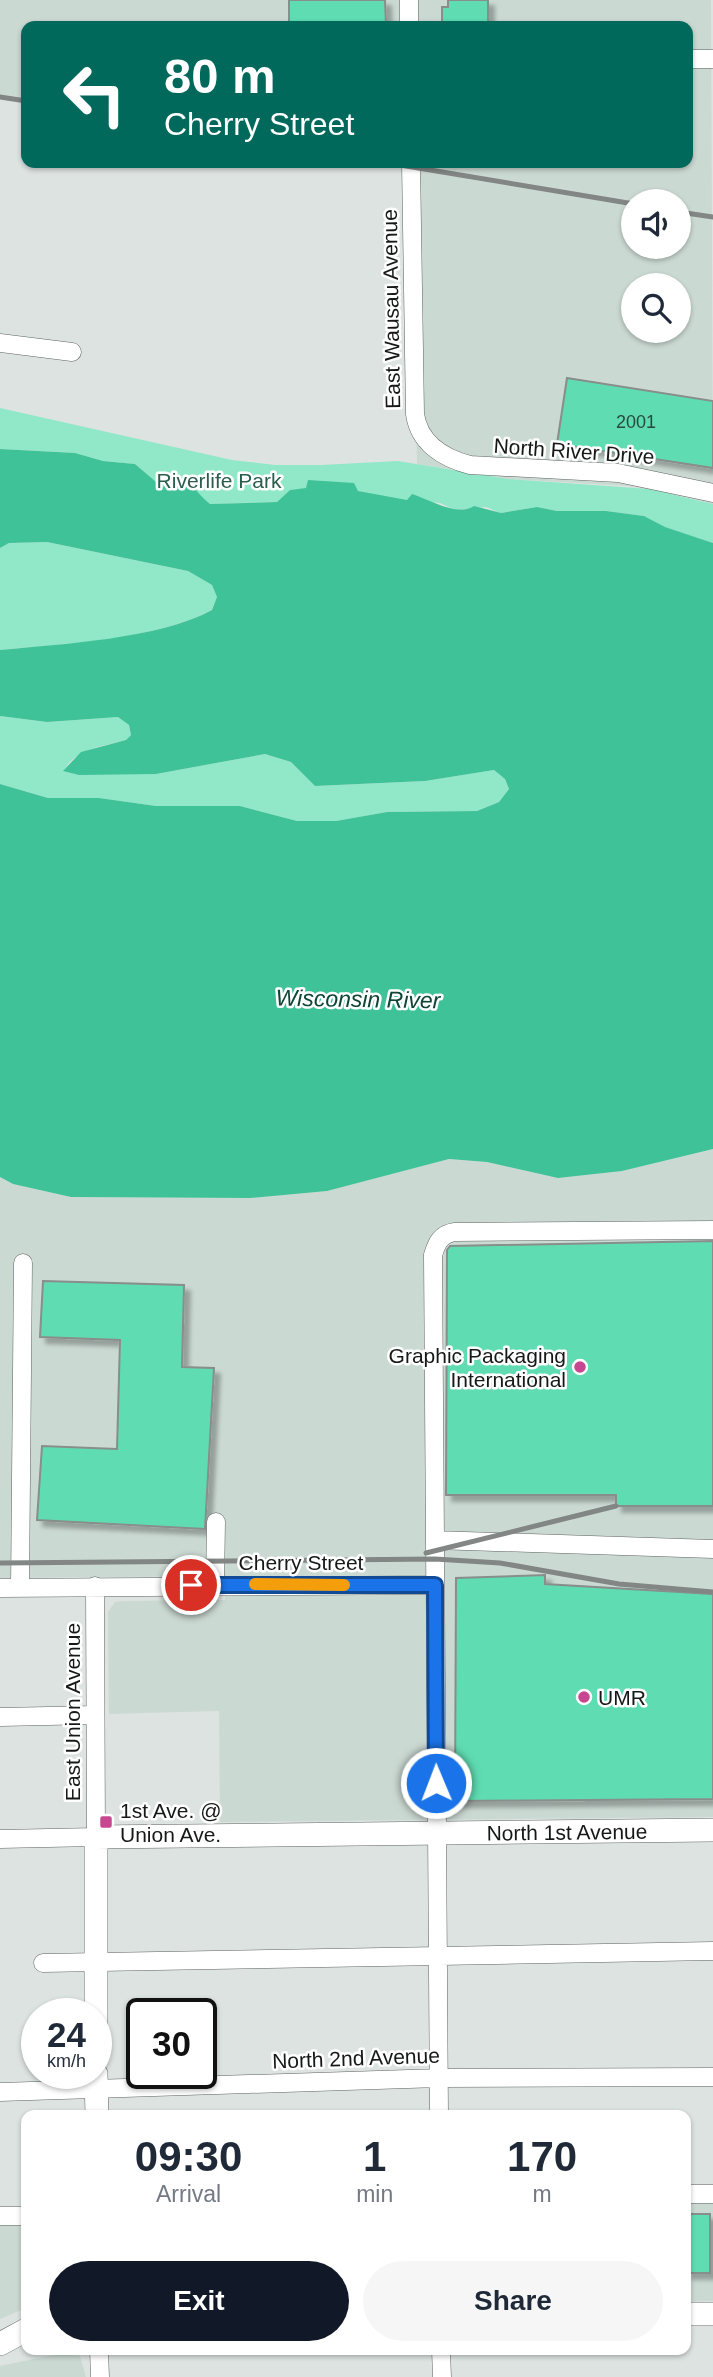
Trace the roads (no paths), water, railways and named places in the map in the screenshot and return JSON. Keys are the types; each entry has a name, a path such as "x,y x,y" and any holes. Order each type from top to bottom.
{"main road":[{"name":"North 1st Avenue","path":"96,1837 713,1830"},
{"path":"96,1837 96,1998"},
{"path":"96,2089 97,2110"},
{"path":"691,2314 713,2314"},
{"path":"0,2344 21,2333"},
{"path":"0,2344 21,2342"}],"street":[{"path":"409,0 410,21"},
{"path":"693,59 713,59"},
{"name":"East Wausau Avenue","path":"411,168 415,414 418,428 433,448"},
{"path":"0,343 72,352"},
{"name":"North River Drive","path":"433,448 470,465 618,473 713,493"},
{"path":"439,2110 433,1255 442,1236 454,1232 713,1230"},
{"path":"20,1588 23,1264"},
{"path":"215,1584 216,1522"},
{"path":"435,1540 713,1549"},
{"name":"Cherry Street","path":"0,1588 215,1584 435,1585"},
{"name":"East Union Avenue","path":"95,1586 96,1837"},
{"path":"0,1717 95,1715"},
{"name":"North 1st Avenue","path":"0,1839 96,1837"},
{"path":"43,1963 713,1951"},
{"name":"North 2nd Avenue","path":"112,2082 713,2077"},
{"name":"North 2nd Avenue","path":"0,2092 29,2089"},
{"path":"691,2194 713,2194"},
{"path":"0,2216 21,2216"},
{"path":"100,2355 100,2377"},
{"path":"441,2355 442,2377"}],"water":[{"name":"Wisconsin River","path":"0,449 75,453 103,461 135,464 162,487 181,483 191,485 210,504 277,502 290,490 306,488 308,480 354,483 358,491 407,500 412,494 460,510 474,506 501,513 537,507 557,511 606,511 644,516 665,527 713,543 713,1149 622,1171 558,1178 487,1162 449,1159 327,1191 250,1198 71,1197 13,1184 0,1177 0,784 48,798 99,798 156,806 240,806 297,821 336,821 387,812 477,811 499,802 509,789 505,779 494,770 425,781 315,786 291,762 265,754 156,774 79,775 63,771 81,752 126,740 131,735 129,725 118,717 47,722 0,716 0,650 109,639 165,628 212,610 217,597 212,585 188,571 47,542 9,543 0,548"}],"railway":[{"path":"0,97 21,100"},
{"path":"418,168 621,202"},
{"path":"691,214 713,217"},
{"path":"426,1553 616,1506"},
{"path":"0,1563 435,1559 500,1563 619,1584 713,1592"}],"place":[{"name":"Graphic Packaging International","path":"580,1367"},
{"name":"UMR","path":"584,1697"},
{"name":"1st Ave. @ Union Ave.","path":"106,1822"}],"park label":[{"name":"Riverlife Park","path":"219,480"}]}
